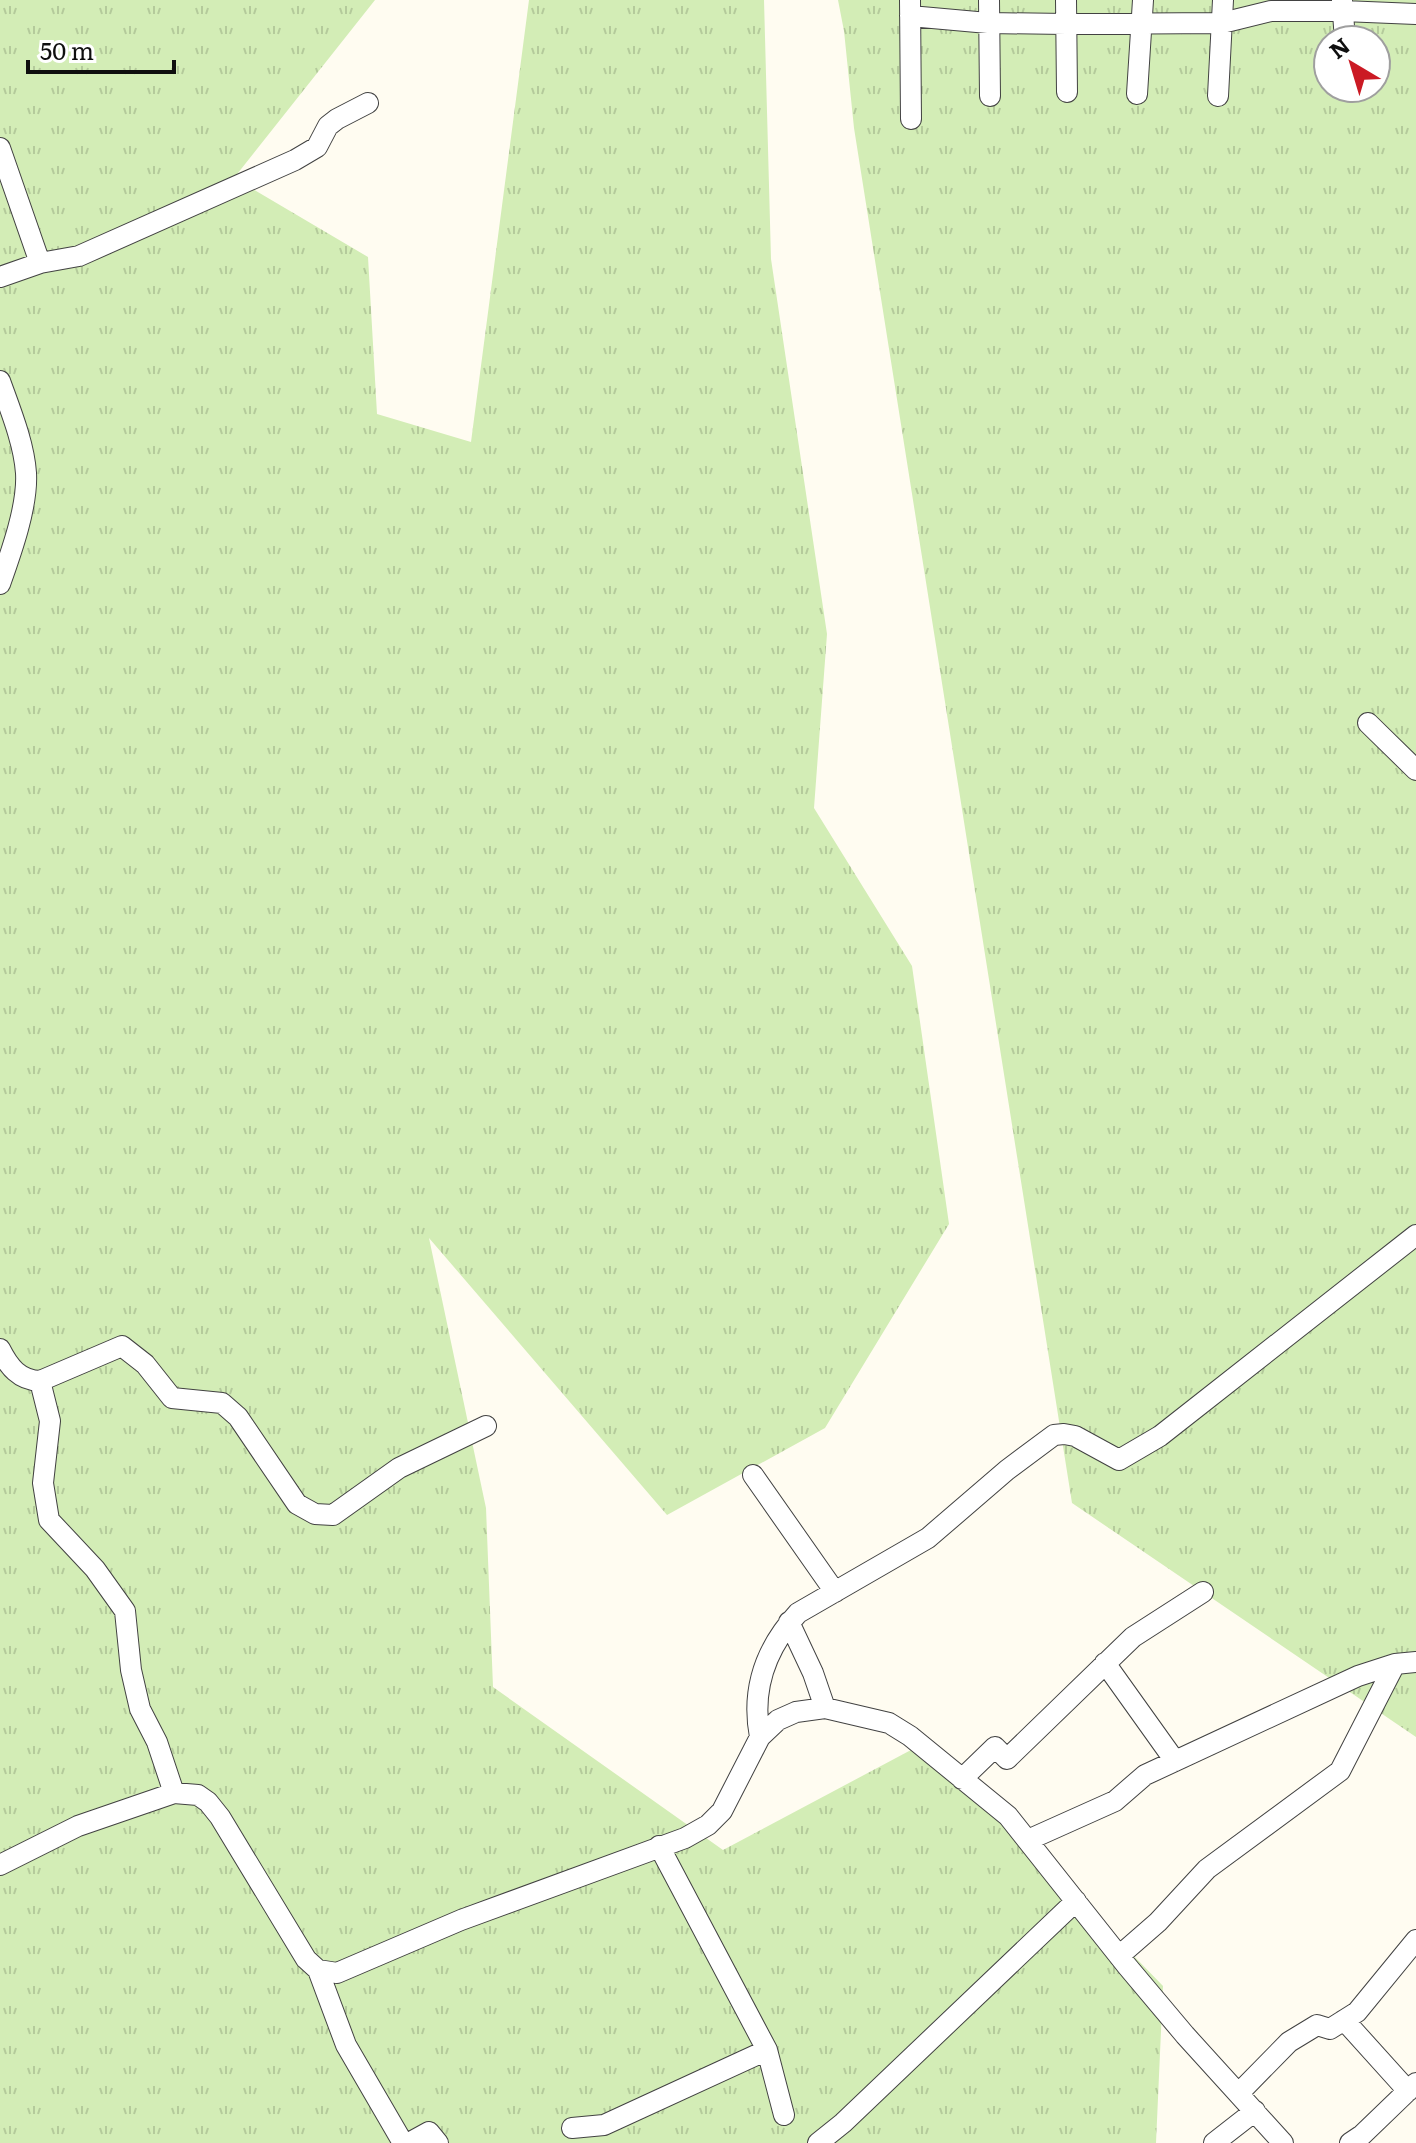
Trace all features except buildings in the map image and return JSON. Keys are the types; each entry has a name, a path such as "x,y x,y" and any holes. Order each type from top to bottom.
{"street":[{"path":"989,0 990,96"},
{"path":"1066,0 1067,92"},
{"path":"1137,94 1143,0"},
{"path":"1218,96 1223,0"},
{"path":"911,119 910,8 988,23 1066,24 1142,21 1222,23 1271,11 1343,5 1416,14"},
{"path":"0,277 40,263 79,256 295,160 317,147 328,126 368,103"},
{"path":"0,148 40,263"},
{"path":"0,381 26,474 19,519 0,584"},
{"path":"1368,723 1416,770"},
{"path":"760,1737 756,1696 763,1668 789,1622 798,1613 928,1538 1007,1470 1054,1435 1075,1436 1119,1460 1136,1452 1416,1235"},
{"path":"0,1349 8,1363 27,1381 40,1381 122,1346 145,1364 172,1398 222,1403 238,1417 297,1504 315,1514 333,1515 399,1468 486,1426"},
{"path":"40,1381 50,1421 43,1483 49,1520 95,1569 125,1611 131,1670 140,1709 157,1742 174,1793"},
{"path":"753,1475 835,1592"},
{"path":"962,1779 995,1747 1007,1759 1133,1637 1203,1592"},
{"path":"789,1622 813,1673 825,1708"},
{"path":"1105,1663 1175,1761"},
{"path":"1028,1840 1115,1801 1145,1775 1358,1676 1406,1663"},
{"path":"1119,1956 1158,1922 1207,1869 1340,1771 1406,1663"},
{"path":"0,1865 78,1826 174,1793 198,1795 212,1806 306,1959 318,1970 328,1973 348,1970 461,1920 685,1838 708,1825 722,1811 760,1737 778,1720 796,1712 825,1708 889,1723 997,1804 1185,2035 1283,2143"},
{"path":"659,1846 767,2050 784,2115"},
{"path":"818,2143 843,2123 1076,1901"},
{"path":"1239,2093 1289,2042 1317,2025 1330,2029 1357,2012 1416,1940"},
{"path":"318,1970 346,2045 406,2143 429,2132 438,2143"},
{"path":"1344,2020 1412,2087 1350,2143"},
{"path":"572,2128 604,2125 767,2050"},
{"path":"1214,2143 1255,2111"}],"green space":[{"path":"0,0 375,0 234,178 368,257 377,414 471,442 529,0 764,0 771,259 827,634 814,808 912,966 949,1224 825,1428 667,1515 429,1238 486,1508 493,1687 723,1850 926,1742 1163,1986 1156,2143 0,2143"},
{"path":"838,0 1416,0 1416,1737 1072,1503 854,128"}]}
